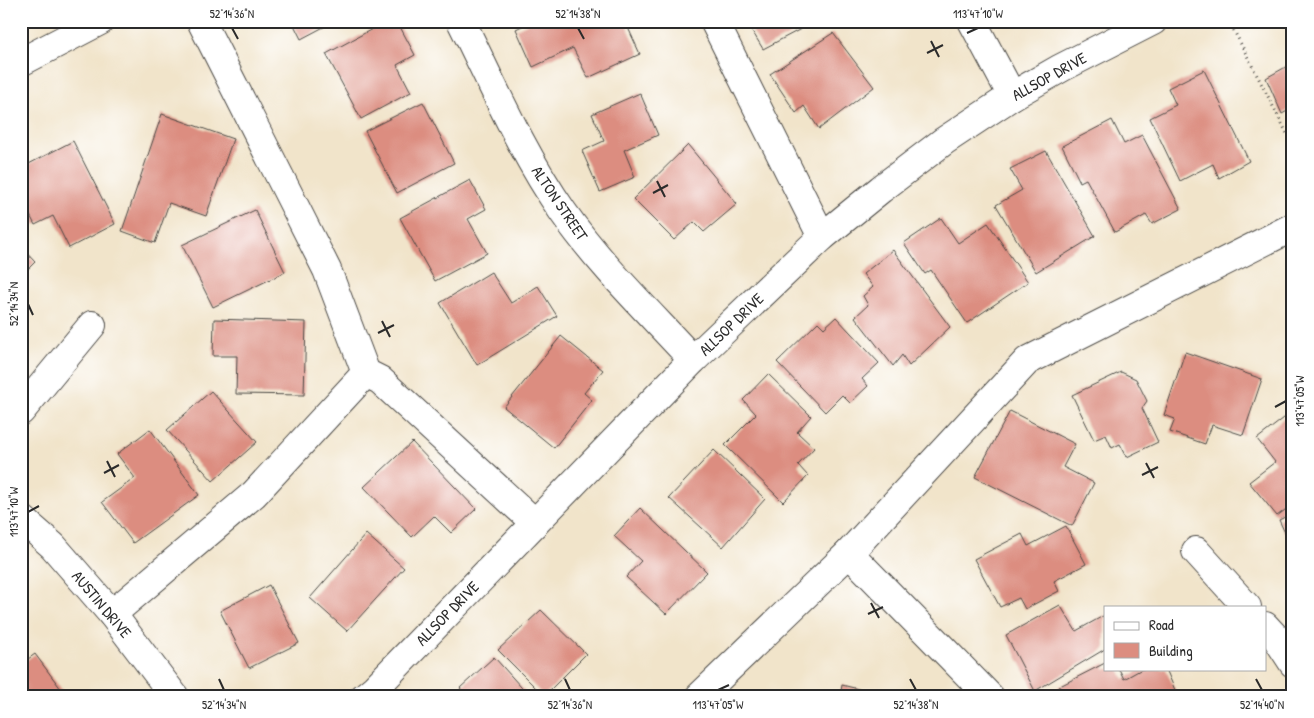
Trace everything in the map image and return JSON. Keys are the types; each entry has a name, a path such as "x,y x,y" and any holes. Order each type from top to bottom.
{"street":[{"path":"21,62 100,21"},
{"path":"201,21 327,270 366,373 380,380 535,523"},
{"name":"ALTON STREET","path":"461,21 521,141 562,210 583,239 612,272 694,360"},
{"path":"714,21 822,237"},
{"path":"972,21 1012,96"},
{"name":"ALLSOP DRIVE","path":"364,697 375,688 694,360 822,237 944,141 1012,96 1061,68 1153,21"},
{"path":"699,697 849,553 1027,361 1293,227"},
{"path":"21,411 92,325"},
{"path":"112,614 254,494 366,373"},
{"name":"AUSTIN DRIVE","path":"21,518 53,546 112,614 175,697"},
{"path":"1196,551 1246,606"},
{"path":"849,553 990,697"},
{"path":"1266,627 1278,640 1293,663"}],"path":[{"path":"1229,21 1293,145"}],"building":[{"path":"292,21 335,21 301,39"},
{"path":"387,21 397,21 415,55 397,65 411,92 361,119 326,54"},
{"path":"532,21 625,21 640,54 588,78 573,48 533,67 516,29"},
{"path":"746,21 816,21 763,49"},
{"path":"833,33 874,87 819,129 804,106 796,113 770,74"},
{"path":"1293,63 1293,108 1282,114 1266,78"},
{"path":"1204,70 1249,161 1219,178 1213,164 1180,181 1150,118 1176,105 1168,88"},
{"path":"640,93 658,135 624,150 635,177 600,192 582,151 604,141 592,114"},
{"path":"423,102 454,163 397,193 365,131"},
{"path":"162,114 233,139 206,216 169,203 155,243 122,231"},
{"path":"1112,120 1124,144 1142,135 1181,209 1152,224 1146,215 1115,232 1086,179 1080,182 1062,146"},
{"path":"73,141 115,224 69,248 53,216 35,225 21,198 21,168"},
{"path":"688,145 737,204 704,232 694,222 674,240 633,199"},
{"path":"1046,151 1095,236 1036,272 996,205 1022,190 1010,169"},
{"path":"470,180 486,209 468,219 487,253 435,281 400,218"},
{"path":"255,210 285,272 213,307 182,245"},
{"path":"941,218 958,243 988,223 1028,282 967,323 931,270 925,274 904,243"},
{"path":"21,247 35,262 21,276"},
{"path":"893,250 950,327 909,366 902,355 893,366 855,317 868,305 863,296 873,287 863,274"},
{"path":"491,272 511,303 538,286 557,316 477,365 440,303"},
{"path":"836,317 879,363 862,379 868,386 850,403 842,395 825,412 777,362 818,322 824,328"},
{"path":"214,319 306,322 304,395 236,394 237,356 213,356"},
{"path":"561,336 603,370 584,393 592,400 554,448 504,407"},
{"path":"1185,352 1262,379 1243,435 1212,425 1205,444 1170,432 1175,419 1164,415"},
{"path":"1121,372 1136,379 1147,401 1142,408 1158,442 1127,457 1120,444 1112,448 1106,435 1094,440 1072,395"},
{"path":"768,374 811,416 797,432 814,448 798,465 808,476 783,502 725,445 756,414 743,400"},
{"path":"211,391 257,442 213,481 167,430"},
{"path":"1010,411 1075,444 1063,467 1094,483 1072,526 975,477"},
{"path":"1293,411 1293,504 1277,516 1249,482 1275,462 1257,439"},
{"path":"150,429 199,495 133,543 102,502 135,478 117,454"},
{"path":"412,442 476,509 451,533 434,516 412,537 364,487"},
{"path":"714,450 765,499 723,547 669,498"},
{"path":"640,508 707,572 666,614 626,577 641,561 614,536"},
{"path":"1293,513 1293,550 1279,520"},
{"path":"1066,526 1086,564 1054,581 1059,591 1025,609 1019,598 1000,607 974,559 1022,534 1028,546"},
{"path":"366,534 404,568 347,631 310,598"},
{"path":"269,585 299,643 249,668 220,611"},
{"path":"1060,605 1076,631 1104,616 1104,650 1035,691 1006,635"},
{"path":"541,610 586,654 544,696 498,650"},
{"path":"35,654 67,697 21,697 21,664"},
{"path":"494,657 530,697 468,697 460,688"},
{"path":"1104,664 1104,670 1120,670 1124,679 1140,670 1166,670 1178,697 1063,697 1058,687"},
{"path":"842,685 887,696 887,697 840,697"}]}
